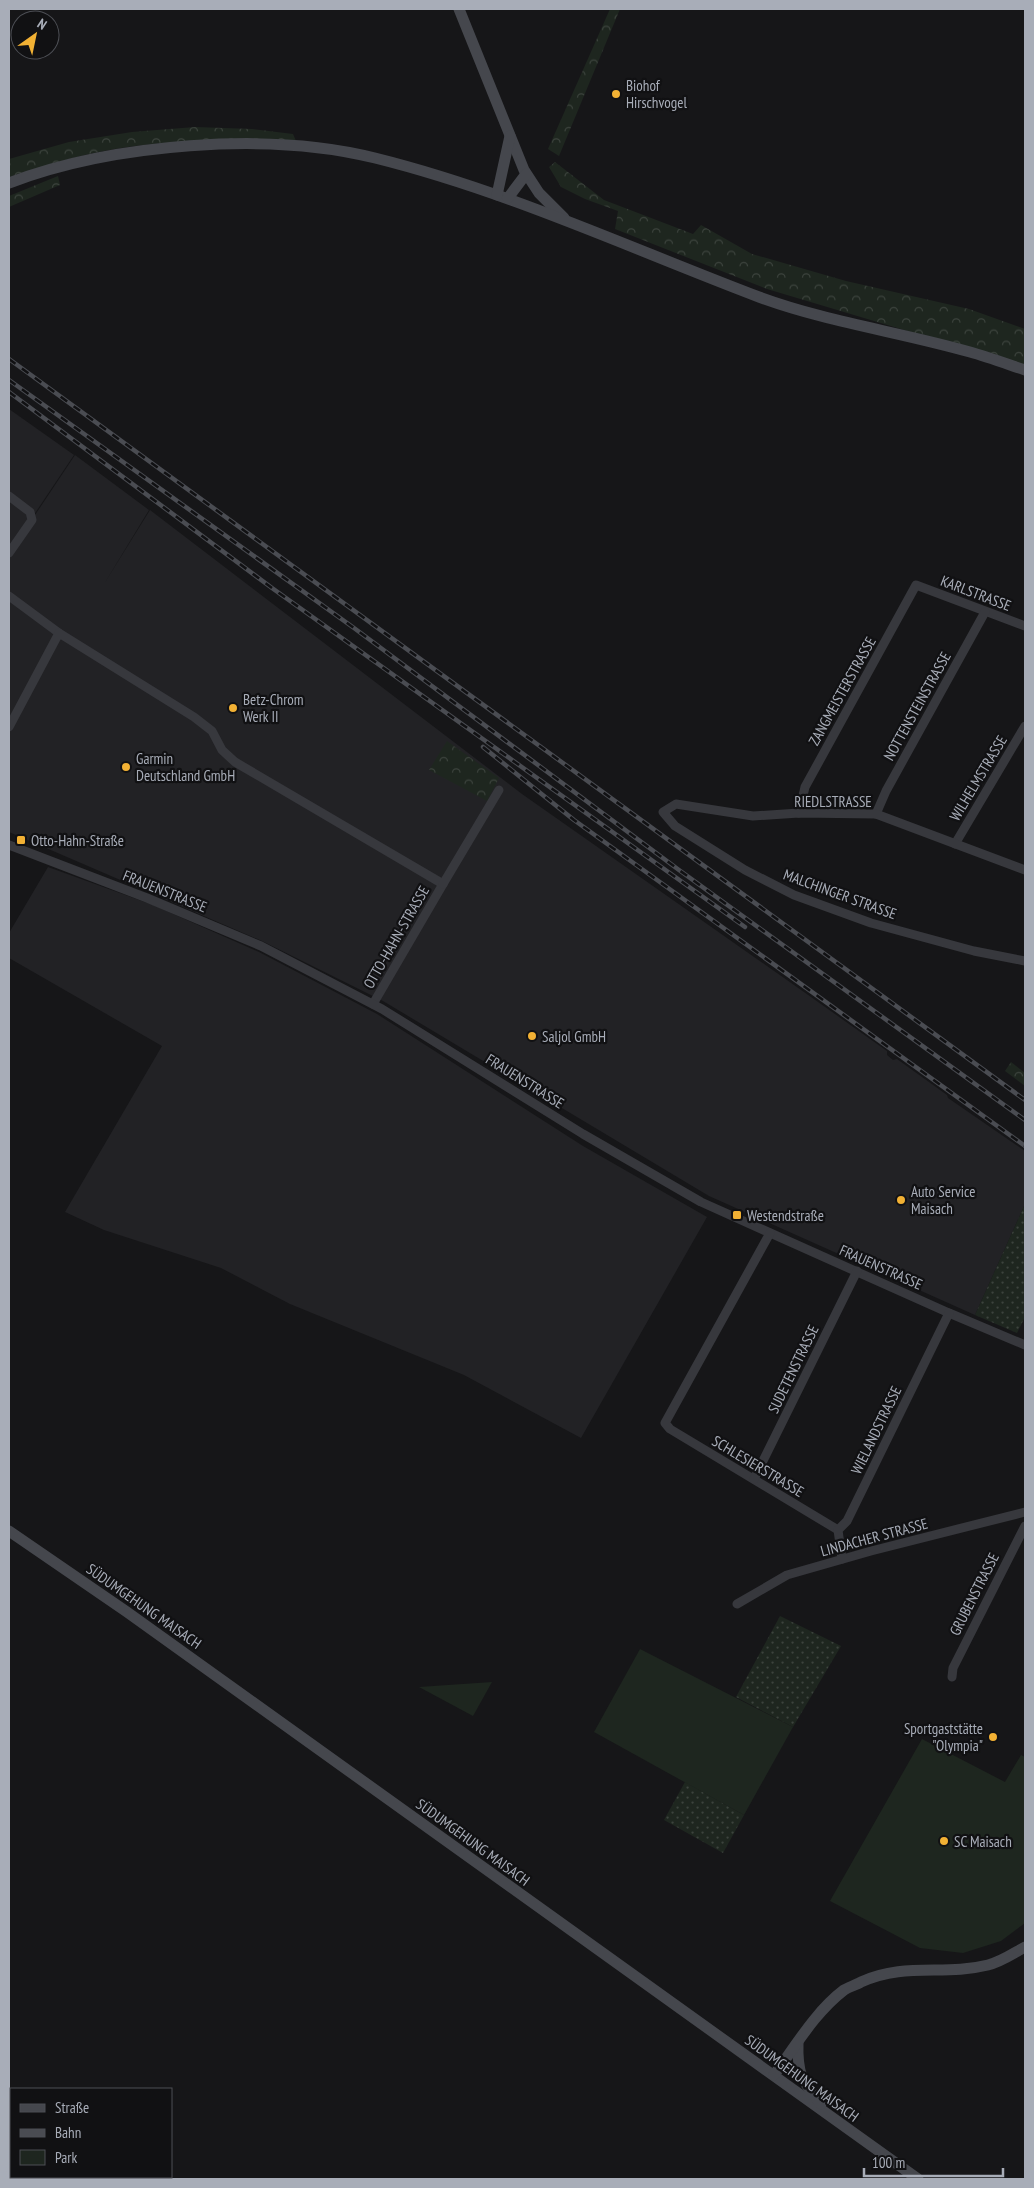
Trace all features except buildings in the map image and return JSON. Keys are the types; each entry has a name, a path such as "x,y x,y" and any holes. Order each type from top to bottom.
{"street":[{"path":"459,9 526,174 540,193 569,222"},
{"path":"502,196 510,136"},
{"path":"9,183 56,168 136,151 196,146 272,145 330,150 374,158 502,196 762,298 873,330 969,352 1025,370"},
{"path":"502,196 526,174"},
{"path":"9,496 30,512 32,520 9,553"},
{"name":"KARLSTRASSE","path":"916,585 1025,626"},
{"name":"ZANGMEISTERSTRASSE","path":"799,813 805,787 916,585"},
{"name":"OTTO-HAHN-STRASSE","path":"9,596 59,633 194,717 212,731 222,750 235,762 444,884"},
{"name":"NOTTENSTEINSTRASSE","path":"876,814 886,791 984,612"},
{"path":"9,726 59,633"},
{"name":"WILHELMSTRASSE","path":"955,844 1025,726"},
{"name":"OTTO-HAHN-STRASSE","path":"373,1004 499,790"},
{"name":"RIEDLSTRASSE","path":"663,812 676,804 754,816 799,813 876,814 1025,870"},
{"name":"MALCHINGER STRASSE","path":"663,812 675,826 745,870 794,895 870,923 974,951 1025,962"},
{"name":"FRAUENSTRASSE","path":"9,845 147,898 261,946 373,1004 649,1173 720,1212 1025,1345"},
{"name":"SCHLESIERSTRASSE","path":"770,1233 665,1423 670,1430 838,1530"},
{"name":"SUDETENSTRASSE","path":"754,1479 857,1271"},
{"name":"WIELANDSTRASSE","path":"838,1530 847,1521 948,1313"},
{"name":"LINDACHER STRASSE","path":"737,1604 787,1575 1025,1512"},
{"name":"GRUBENSTRASSE","path":"952,1677 953,1668 1025,1526"},
{"path":"838,1530 842,1559"},
{"name":"SÜDUMGEHUNG MAISACH","path":"9,1531 127,1612 918,2179"},
{"path":"774,2075 821,2012 845,1990 873,1977 892,1972 989,1965 1025,1946"},
{"path":"798,2043 797,2059 800,2075 833,2118"}],"shaded area":[{"path":"9,409 74,455 9,552"},
{"path":"75,455 149,510 104,584 150,510 522,794 887,1051 887,1055 893,1060 897,1059 947,1095 948,1098 1025,1151 1025,1204 975,1315 709,1196 383,1001 262,941 9,832 9,554"},
{"path":"48,867 153,905 259,952 377,1014 583,1146 707,1217 581,1438 464,1375 290,1304 221,1268 104,1230 65,1212 162,1046 9,958 9,933"}],"green space":[{"path":"610,9 620,9 559,156 548,149"},
{"path":"195,127 252,129 293,134 296,141 196,141 119,148 56,163 9,177 9,159 69,142 132,132"},
{"path":"555,162 604,200 693,234 701,225 752,254 846,281 969,309 1025,329 1025,366 767,289 615,229 618,211 585,199 561,187 549,167"},
{"path":"58,176 60,185 9,207 9,196"},
{"path":"447,741 499,778 487,801 429,770"},
{"path":"1011,1062 1025,1073 1025,1086 1005,1071"},
{"path":"1025,1204 1025,1317 1017,1333 975,1315"},
{"path":"780,1616 841,1646 793,1727 736,1697"},
{"path":"640,1649 793,1727 744,1815 594,1732"},
{"path":"492,1682 473,1716 419,1687"},
{"name":"SC Maisach","path":"922,1739 1005,1782 1021,1755 1025,1757 1025,1923 1001,1941 963,1953 920,1948 830,1901"},
{"path":"685,1782 744,1815 723,1853 664,1820"}],"railway":[{"path":"9,359 1025,1100"},
{"path":"9,380 354,628 679,870 1025,1120"},
{"path":"9,392 272,588 745,927"},
{"path":"483,747 574,820 1025,1146"}],"place":[{"name":"Biohof Hirschvogel","path":"616,94"},
{"name":"Betz-Chrom Werk II","path":"233,708"},
{"name":"Garmin Deutschland GmbH","path":"126,767"},
{"name":"Otto-Hahn-Straße","path":"21,840"},
{"name":"Saljol GmbH","path":"532,1036"},
{"name":"Auto Service Maisach","path":"901,1200"},
{"name":"Westendstraße","path":"737,1215"},
{"name":"Sportgaststätte \"Olympia\"","path":"993,1737"},
{"name":"SC Maisach","path":"944,1841"}]}
